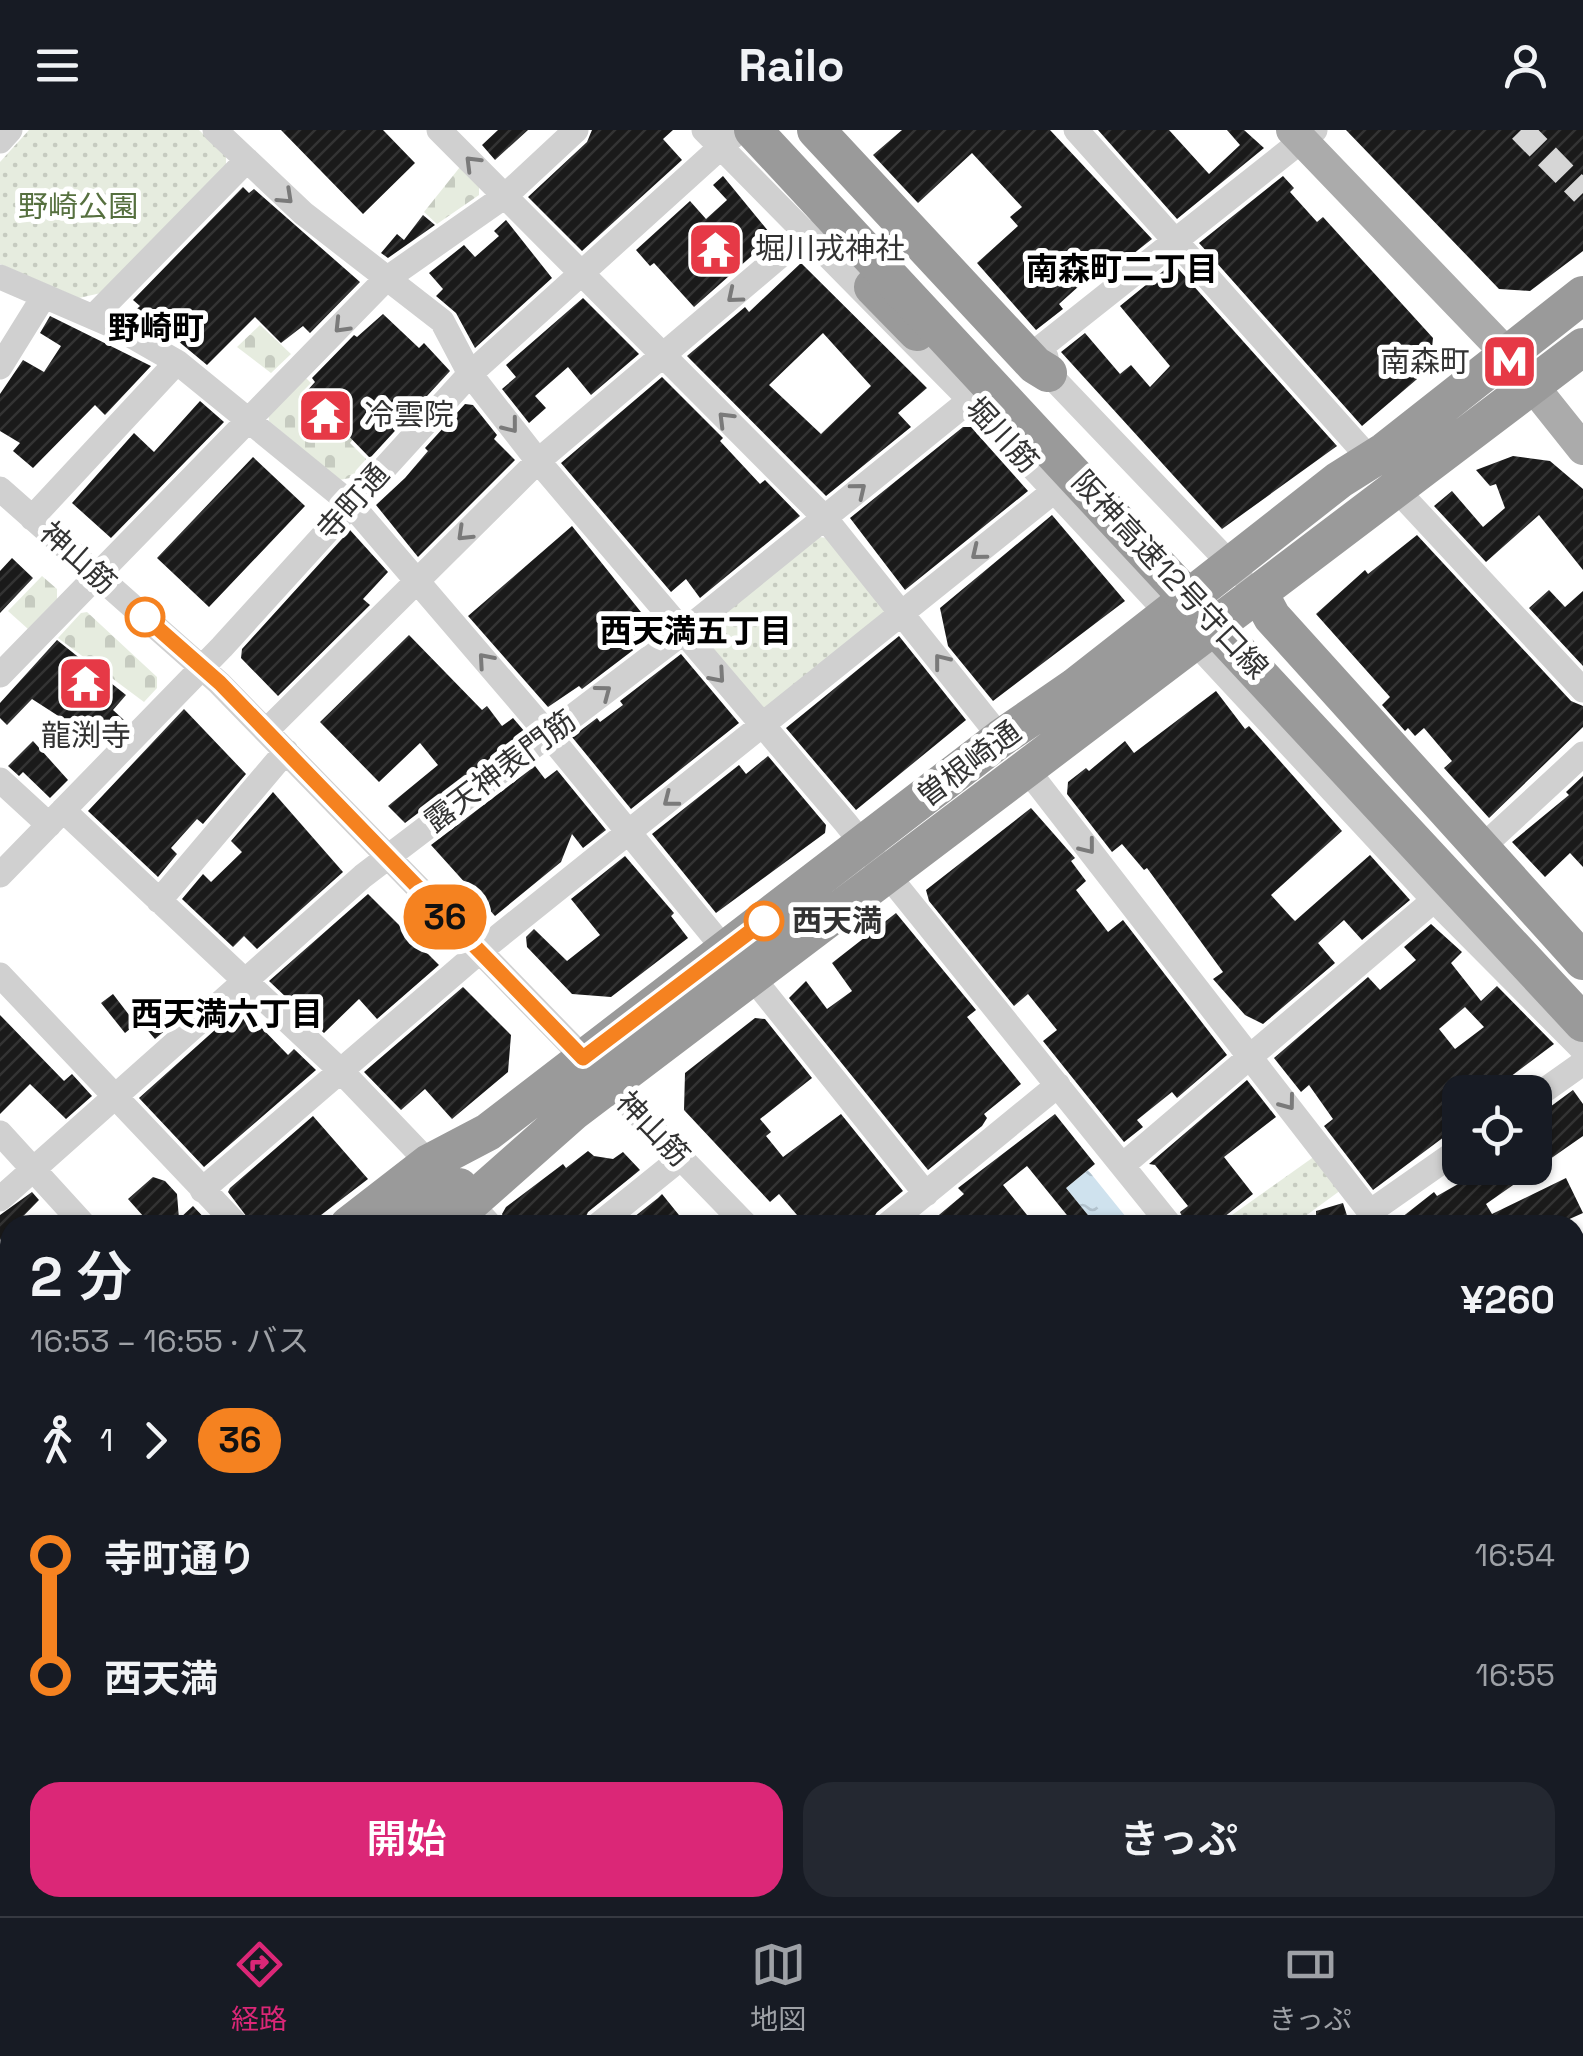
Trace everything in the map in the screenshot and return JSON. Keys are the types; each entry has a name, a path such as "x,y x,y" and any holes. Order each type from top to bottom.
{"highway":[{"name":"阪神高速12号守口線","path":"784,130 1583,991"},
{"path":"816,130 1034,354"},
{"name":"阪神高速12号守口線","path":"729,133 1014,408 1583,1024"},
{"name":"曽根崎通","path":"739,964 863,845 1583,295"},
{"name":"曽根崎通","path":"456,1199 488,1132 596,1071 739,964 888,876 1583,347"},
{"path":"1259,593 1272,617 1583,961"},
{"name":"曽根崎通","path":"456,1199 574,1111 596,1071"},
{"path":"390,1215 456,1199"},
{"path":"414,1215 456,1199"},
{"path":"427,1215 456,1199"}],"main road":[{"path":"1303,133 1534,384 1583,450"},
{"path":"1534,384 1583,412"}],"street":[{"path":"0,142 10,130"},
{"path":"215,130 385,280 442,322 470,374 538,462 863,845 1162,1215"},
{"path":"439,130 579,275 825,518 1001,738"},
{"path":"0,675 385,280 505,196 576,130"},
{"path":"765,130 1082,468"},
{"path":"833,130 1034,354 1230,564 1259,593 1283,608 1583,937"},
{"path":"1076,130 1371,460"},
{"name":"堀川筋","path":"729,133 808,232 970,400 1434,900 1583,1050"},
{"name":"寺町通","path":"0,875 203,667 470,374 729,133"},
{"path":"1034,354 1303,133"},
{"path":"93,317 248,160"},
{"path":"266,731 538,462 808,232 886,259"},
{"path":"0,277 93,317 176,362 350,504 548,734 926,1194"},
{"path":"0,367 44,296"},
{"path":"32,518 176,362"},
{"name":"露天神表門筋","path":"0,1200 112,1095 387,856 681,634 970,400"},
{"path":"1396,489 1583,690"},
{"name":"神山筋","path":"0,490 203,667 736,1215"},
{"path":"202,1190 478,952 1054,492"},
{"path":"159,901 286,750"},
{"path":"1492,839 1583,754"},
{"path":"1028,770 1371,1215"},
{"path":"0,780 56,818 159,901 341,1071 456,1199"},
{"path":"1454,868 1583,1008"},
{"path":"1123,1164 1434,900"},
{"path":"0,975 227,1215"},
{"path":"1552,1084 1583,1063"},
{"path":"900,1215 1058,1086"},
{"path":"0,1133 75,1215"},
{"path":"610,1215 681,1158"},
{"path":"1377,1215 1442,1163"}],"green space":[{"name":"野崎公園","path":"29,130 199,130 226,156 226,167 101,293 79,298 0,264 0,162"},
{"path":"460,167 479,185 479,195 437,224 424,212"},
{"path":"260,325 291,354 271,373 237,347"},
{"path":"302,374 311,383 300,394 339,431 346,425 356,435 350,443 368,461 350,478 339,480 269,421 268,411"},
{"path":"819,537 828,538 891,613 771,709 760,708 702,638 702,628"},
{"path":"42,576 57,589 57,599 28,629 8,611"},
{"path":"87,612 157,677 157,688 144,702 58,638 81,613"},
{"path":"1315,1156 1341,1190 1307,1215 1232,1215"}],"water":[{"path":"1088,1170 1124,1215 1088,1215 1066,1188"}],"building":[{"path":"281,130 383,130 415,163 363,214"},
{"path":"498,130 528,130 495,160 482,145"},
{"path":"592,130 673,130 663,139 682,160 582,251 528,197 587,142"},
{"path":"902,130 1050,130 1152,239 1095,284 1089,277 1059,304 1063,309 1036,330 977,263 1018,226 1010,217 1022,207 972,153 918,203 873,155"},
{"path":"1098,130 1169,130 1209,174 1240,145 1227,130 1244,130 1264,148 1177,219"},
{"path":"1346,130 1583,130 1583,251 1530,291 1499,289"},
{"name":"堀川戎神社","path":"723,176 773,237 694,307 654,263 650,266 636,250 690,201 706,219 727,200 713,185"},
{"path":"1283,176 1294,188 1290,192 1317,222 1323,217 1433,338 1430,368 1362,426 1199,243"},
{"path":"243,187 249,193 254,189 360,282 310,333 303,326 281,343 255,317 207,365 154,321 148,327 129,316 140,306 133,300"},
{"path":"423,215 435,225 388,258 381,253 397,234 404,240"},
{"path":"506,220 552,278 475,348 456,313 436,296 443,289 429,273 464,245 475,257 499,236 494,231"},
{"path":"801,263 927,388 898,413 911,427 826,496 687,356 745,307 749,312","holes":["823,333 871,386 821,434 769,385"]},
{"path":"1173,263 1337,446 1222,529 1061,352 1085,333 1120,374 1131,365 1150,387 1170,366 1120,306"},
{"path":"583,298 639,354 591,395 568,367 535,396 546,408 529,423 502,389 516,377 506,365"},
{"path":"383,314 419,348 424,343 450,371 370,458 306,392 315,382 312,378 354,335 357,337"},
{"path":"50,316 151,366 105,415 95,405 33,468 13,451 20,443 0,431 0,394 23,360 44,372 61,346 40,333"},
{"path":"662,377 723,438 720,441 760,484 765,480 800,516 700,598 686,579 671,592 561,463"},
{"path":"200,401 224,422 111,538 72,503 134,433 154,452"},
{"path":"465,404 473,405 497,435 494,439 515,460 418,557 376,505 405,478 428,451 425,448"},
{"path":"963,427 971,427 1028,491 905,590 850,518"},
{"path":"1513,456 1550,461 1583,489 1583,570 1539,515 1486,562 1434,506 1452,491 1483,527 1505,508 1496,484 1490,486 1476,470"},
{"path":"253,457 305,506 209,607 157,558"},
{"path":"1052,515 1125,601 993,701 948,646 940,608"},
{"path":"572,526 657,632 582,689 579,686 548,707 468,616"},
{"path":"350,530 388,572 363,599 370,605 278,696 241,658 242,649"},
{"path":"1417,535 1571,701 1583,706 1583,727 1489,818 1444,768 1452,761 1424,728 1415,736 1408,728 1405,731 1382,705 1390,697 1316,614 1365,570 1368,574"},
{"path":"12,558 33,578 0,613 0,571"},
{"path":"1549,590 1565,607 1583,591 1583,666 1529,608"},
{"path":"409,635 482,710 487,706 502,726 513,718 525,732 405,823 388,806 438,765 420,743 379,782 320,722"},
{"path":"899,636 966,720 856,810 786,728"},
{"path":"57,640 126,695 113,710 124,720 112,735 101,725 91,737 32,699 7,725 0,718 0,703"},
{"path":"681,654 739,723 631,809 572,737 623,705 620,701"},
{"path":"1216,691 1245,729 1249,726 1342,831 1271,895 1291,917 1295,921 1370,855 1410,900 1362,940 1344,920 1318,943 1335,963 1263,1024 1245,1015 1213,979 1223,972 1147,868 1144,870 1122,844 1112,852 1067,794 1068,782 1086,768 1089,771 1125,741 1134,753"},
{"path":"184,709 246,774 203,824 197,819 171,848 177,854 158,877 88,811"},
{"path":"33,741 68,780 50,798 23,772 19,776 8,766"},
{"path":"768,756 826,825 825,833 716,913 652,834 739,765 746,774"},
{"path":"535,766 545,779 557,770 606,830 583,848 572,834 561,862 495,916 431,845"},
{"path":"1583,776 1583,867 1570,853 1545,877 1512,842 1569,795 1566,792"},
{"path":"273,792 343,872 257,949 244,936 233,947 182,899 203,874 211,882 242,852 231,841"},
{"path":"1031,808 1075,858 1071,861 1086,881 1076,890 1108,932 1123,920 1227,1055 1177,1098 1172,1092 1137,1120 1143,1127 1124,1142 1043,1041 1057,1030 1028,994 1014,1006 929,901 926,890"},
{"path":"625,856 674,913 671,916 688,938 611,997 572,994 527,947 526,937 534,929 567,961 600,935 571,899"},
{"path":"368,894 439,965 377,1019 359,999 324,1033 269,981"},
{"path":"896,913 976,1010 967,1017 1021,1084 984,1114 987,1118 982,1126 928,1170 789,998 806,981 827,1009 852,991 832,963"},
{"path":"1431,924 1462,952 1451,963 1481,1001 1497,986 1554,1044 1513,1075 1442,1075 1442,1138 1373,1190 1324,1126 1333,1119 1309,1085 1301,1092 1274,1058 1368,977 1380,990 1416,960 1404,947","holes":["1465,1007 1484,1027 1455,1049 1439,1029"]},
{"path":"463,987 511,1035 508,1072 452,1119 425,1089 401,1110 364,1072"},
{"path":"113,994 136,1024 125,1033 101,1003"},
{"path":"245,1003 258,1016 254,1020 288,1055 294,1049 316,1070 204,1167 139,1098"},
{"path":"170,1006 180,1018 155,1039 144,1026"},
{"path":"0,1015 64,1081 72,1074 92,1096 66,1119 30,1084 0,1114"},
{"path":"755,1018 765,1019 812,1078 760,1119 771,1132 766,1136 783,1157 841,1114 903,1191 875,1215 797,1215 779,1194 770,1202 684,1110 685,1073"},
{"path":"1247,1080 1276,1117 1224,1157 1253,1194 1227,1215 1181,1215 1188,1206 1155,1165 1149,1164"},
{"path":"1573,1090 1583,1104 1583,1136 1552,1158 1552,1105"},
{"path":"1055,1114 1095,1164 1066,1188 1088,1215 1067,1215 1027,1166 1003,1185 1027,1215 939,1215 964,1194 958,1188"},
{"path":"313,1116 368,1179 321,1215 245,1215 228,1192"},
{"path":"588,1151 613,1159 623,1152 640,1170 587,1215 502,1215 506,1207 563,1164 566,1168"},
{"path":"153,1177 165,1181 177,1194 179,1215 142,1215 128,1199"},
{"path":"1566,1178 1583,1213 1405,1215 1434,1192 1437,1196 1456,1185 1513,1185 1486,1204 1492,1214"},
{"path":"32,1192 39,1200 24,1215 0,1215"},
{"path":"662,1194 679,1215 637,1215"},
{"path":"1343,1203 1347,1215 1316,1215 1316,1211"},
{"path":"193,1206 202,1215 183,1215"}],"tunnel":[{"path":"1521,130 1583,193"}],"bus line":[{"name":"36","path":"145,617 220,683 583,1058 764,921"}],"place":[{"name":"堀川戎神社","path":"716,249"},
{"name":"南森町","path":"1509,362"},
{"name":"冷雲院","path":"325,415"},
{"name":"龍渕寺","path":"86,683"},
{"name":"西天満","path":"764,921"}],"district":[{"name":"南森町二丁目","path":"1122,269"},
{"name":"野崎町","path":"156,328"},
{"name":"西天満五丁目","path":"696,631"},
{"name":"西天満六丁目","path":"227,1014"}]}
